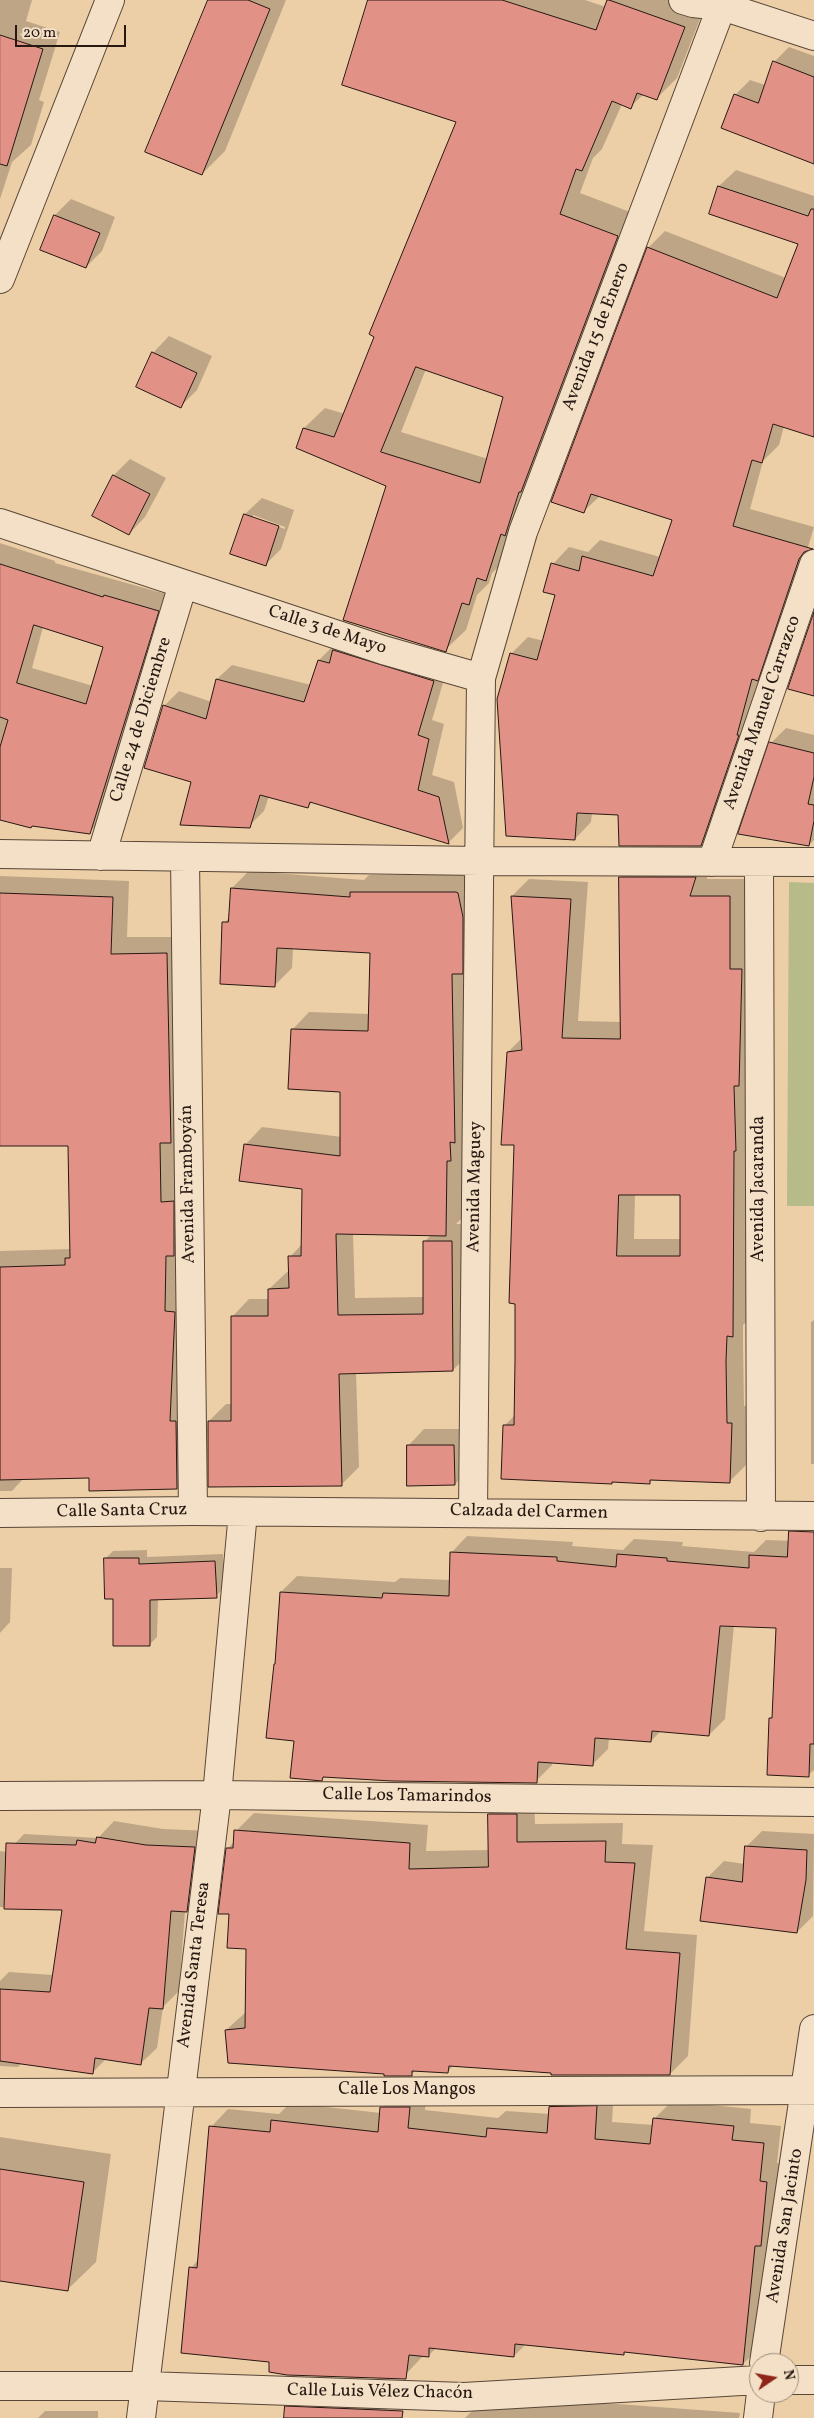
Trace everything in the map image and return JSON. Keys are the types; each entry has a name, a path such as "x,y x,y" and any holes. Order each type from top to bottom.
{"street":[{"path":"0,279 110,0"},
{"path":"683,0 693,4 723,3 814,36"},
{"name":"Avenida 15 de Enero","path":"481,678 524,532 723,3"},
{"name":"Calle 3 de Mayo","path":"0,523 383,650 481,678"},
{"name":"Avenida Manuel Carrazco","path":"712,862 808,596 814,564"},
{"name":"Calle 24 de Diciembre","path":"101,856 183,584"},
{"path":"480,861 481,678"},
{"path":"0,854 480,861 814,862"},
{"name":"Avenida Framboyán","path":"185,858 193,1511"},
{"name":"Avenida Maguey","path":"473,1512 480,861"},
{"name":"Avenida Jacaranda","path":"759,862 760,1517"},
{"name":"Calle Santa Cruz","path":"0,1513 243,1512"},
{"name":"Calzada del Carmen","path":"243,1512 473,1512 760,1517 814,1516"},
{"name":"Avenida Santa Teresa","path":"141,2418 179,2091 217,1795 243,1512"},
{"name":"Calle Los Tamarindos","path":"0,1796 217,1795 814,1802"},
{"name":"Avenida San Jacinto","path":"766,2353 810,2090 814,2029"},
{"name":"Calle Los Mangos","path":"0,2093 810,2090"},
{"path":"799,2380 814,2380"},
{"name":"Calle Luis Vélez Chacón","path":"0,2386 146,2386 464,2397 749,2381"},
{"path":"758,2418 759,2403"}],"green space":[{"path":"789,882 814,883 814,1206 787,1206"}],"building":[{"path":"208,0 248,0 270,9 202,175 145,152"},
{"path":"368,0 502,0 596,30 607,0 609,0 685,27 657,100 637,93 631,109 612,101 582,171 576,169 560,214 618,236 521,492 519,492 505,536 501,534 486,581 477,578 469,605 462,603 446,652 343,620 386,486 296,448 303,428 334,437 374,337 369,334 456,122 342,85","holes":["416,367 503,397 480,483 381,452"]},
{"path":"0,35 43,49 7,166 0,164"},
{"path":"773,61 814,77 814,164 721,128 734,94 758,103"},
{"path":"718,186 808,216 811,209 814,209 814,437 773,424 762,463 752,460 733,526 813,549 804,552 799,559 758,681 752,679 737,735 739,735 701,846 619,846 618,815 577,813 575,840 506,836 497,699 510,653 537,660 555,595 543,592 551,563 579,571 582,556 653,576 672,520 591,494 584,513 551,502 647,247 777,298 798,244 709,214"},
{"path":"54,215 100,233 86,268 40,250"},
{"path":"152,352 197,373 181,408 136,387"},
{"path":"113,475 150,494 129,535 92,516"},
{"path":"244,514 279,526 266,566 230,554"},
{"path":"0,564 103,597 104,595 159,611 90,834 32,826 31,828 0,820 0,747 8,720 0,717","holes":["34,625 103,647 86,704 17,683"]},
{"path":"814,612 814,696 788,689"},
{"path":"333,650 434,681 418,735 429,739 418,790 439,797 449,844 310,802 308,808 260,795 250,828 180,825 191,782 144,768 163,705 206,719 216,679 304,702 318,660 329,663"},
{"path":"769,742 814,753 814,777 808,804 814,805 814,821 809,846 738,834"},
{"path":"619,877 696,877 690,896 730,896 730,969 742,969 739,1086 734,1086 736,1151 734,1151 733,1337 727,1336 726,1361 727,1423 732,1423 730,1483 650,1480 650,1484 612,1482 612,1484 501,1479 503,1425 514,1425 515,1304 509,1303 514,1145 501,1145 507,1052 522,1050 511,896 571,899 562,1038 620,1039","holes":["619,1195 680,1195 680,1256 617,1256"]},
{"path":"231,888 350,897 350,892 456,892 458,893 463,917 463,974 452,974 455,1143 450,1142 451,1161 447,1161 446,1236 336,1234 338,1315 423,1314 423,1241 452,1241 453,1371 339,1374 342,1486 208,1487 208,1421 231,1421 231,1316 268,1316 268,1289 289,1288 288,1256 301,1256 302,1189 239,1181 244,1144 340,1156 340,1092 288,1089 291,1029 368,1031 370,953 277,948 275,987 220,984 222,922 228,922"},
{"path":"0,893 113,897 111,954 167,953 171,1143 160,1143 161,1202 174,1201 174,1256 166,1256 165,1311 175,1312 170,1421 176,1421 177,1489 89,1491 89,1478 0,1480 0,1267 65,1265 65,1258 70,1258 68,1146 0,1146"},
{"path":"407,1445 454,1445 455,1485 407,1486"},
{"path":"789,1531 814,1532 814,1744 810,1744 809,1777 767,1775 769,1718 772,1718 776,1628 720,1626 709,1736 652,1731 651,1742 595,1738 593,1766 538,1762 537,1783 392,1781 323,1777 322,1781 290,1778 294,1741 266,1738 275,1664 280,1592 382,1598 383,1593 449,1596 450,1552 557,1557 557,1561 616,1567 617,1554 667,1558 667,1561 749,1568 749,1555 787,1557"},
{"path":"104,1558 139,1558 139,1564 215,1561 217,1598 150,1600 150,1646 113,1646 113,1599 105,1599"},
{"path":"488,1814 517,1814 517,1842 606,1841 605,1862 635,1863 626,1949 680,1953 670,2075 551,2075 551,2073 449,2066 448,2073 412,2071 412,2076 384,2076 384,2074 228,2063 225,2030 245,2028 246,1949 227,1948 229,1914 218,1914 226,1848 233,1848 234,1830 410,1843 409,1869 488,1867"},
{"path":"97,1837 146,1845 195,1847 187,1912 171,1911 163,2009 149,2008 141,2065 95,2058 93,2074 0,2061 0,1989 50,1992 62,1910 4,1909 6,1843 76,1845 77,1840 95,1843"},
{"path":"745,1846 807,1850 806,1880 797,1933 700,1921 706,1877 742,1882"},
{"path":"597,2106 595,2139 650,2144 653,2118 734,2126 732,2140 764,2143 760,2181 767,2182 761,2246 755,2246 743,2365 624,2352 624,2355 515,2344 514,2357 429,2348 429,2357 409,2355 406,2379 287,2375 269,2372 269,2362 181,2353 189,2267 197,2268 209,2126 270,2132 271,2120 378,2132 380,2107 410,2107 408,2128 486,2137 487,2128 547,2133 549,2107"},
{"path":"0,2169 84,2182 68,2291 0,2281"},
{"path":"285,2406 403,2411 402,2418 284,2418"}]}
